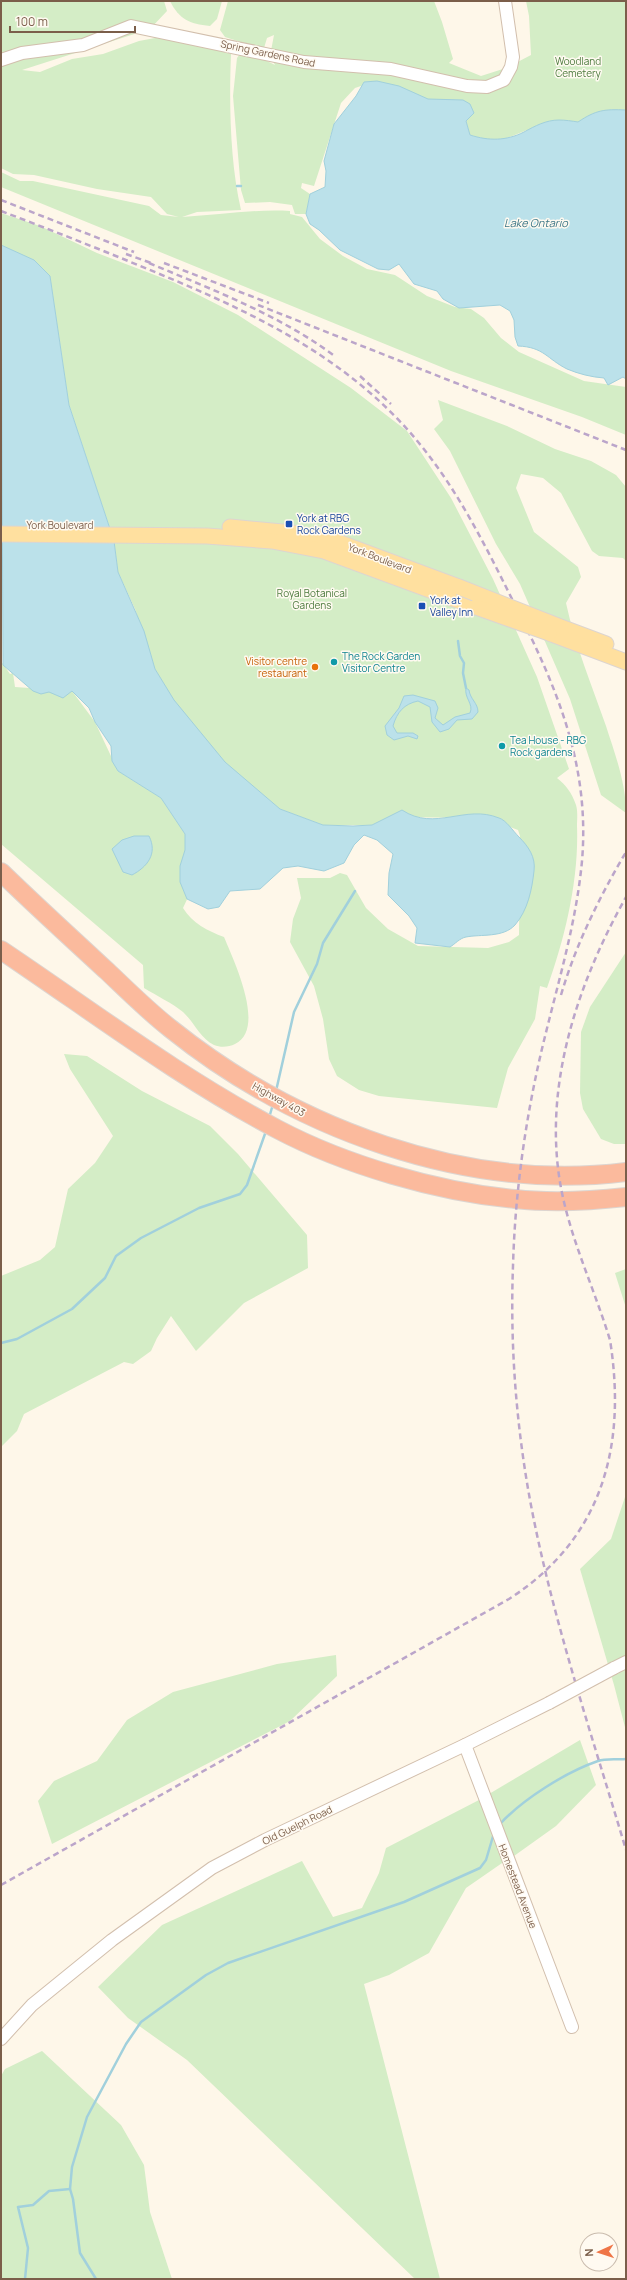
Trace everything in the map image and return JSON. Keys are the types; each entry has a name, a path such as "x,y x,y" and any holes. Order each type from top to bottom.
{"highway":[{"name":"Highway 403","path":"1,872 148,1010 209,1057 276,1098 335,1128 394,1150 499,1173 546,1175 626,1172"},
{"path":"1,889 112,987 148,1010"},
{"path":"1,950 201,1085"},
{"path":"1,962 110,1033 277,1129 333,1155 416,1181 516,1200 571,1200 626,1197"}],"main road":[{"name":"York Boulevard","path":"1,524 169,531 237,537 324,551 476,607 626,652"},
{"name":"York Boulevard","path":"1,534 257,528 335,541 459,587 626,662"}],"street":[{"name":"Spring Gardens Road","path":"1,60 22,54 83,45 132,26 240,47 304,62 391,69 479,87 494,85 504,80 511,68 513,57 505,1"},
{"name":"Old Guelph Road","path":"1,2039 32,2005 106,1945 212,1868 265,1840 465,1745 626,1662"},
{"name":"Homestead Avenue","path":"465,1745 572,2027"}],"green space":[{"path":"1,1 164,1 167,11 150,29 22,70 40,72 72,59 103,54 139,41 155,38 170,37 231,54 230,93 232,153 241,210 197,212 182,217 249,211 290,211 290,214 302,217 320,239 343,256 367,269 395,275 427,296 455,307 471,309 484,318 501,338 519,352 584,381 626,387 626,435 582,417 451,371 1,187 1,172 20,181 33,181 149,206 161,215 179,217 167,214 151,197 97,189 34,175 13,174 1,168"},
{"path":"170,1 222,1 217,19 210,26 196,24 186,20 177,12"},
{"name":"Woodland Cemetery","path":"228,1 434,1 453,59 449,63 481,76 506,68 531,55 529,16 526,1 626,1 626,132 527,130 505,139 487,140 470,135 466,121 364,85 355,88 341,103 314,186 302,183 301,188 310,194 306,214 295,214 292,205 270,202 245,203 241,190 233,96 237,58 247,44 225,37 220,30","holes":["274,35 270,56 275,65 261,58 267,38"]},
{"name":"Royal Botanical Gardens","path":"1,213 40,226 97,253 173,282 238,315 351,388 407,431 451,498 493,579 537,677 569,769 557,778 571,793 577,810 576,867 570,908 560,949 547,988 540,986 535,1019 508,1068 497,1108 379,1096 359,1090 337,1076 329,1059 323,1019 314,986 290,942 293,919 301,898 297,878 330,878 340,873 347,875 366,908 388,929 418,946 488,948 509,942 519,935 520,836 518,830 486,818 391,817 372,825 323,825 280,809 200,745 155,669 135,609 118,572 114,541 69,405 50,277 28,258 1,245"},
{"path":"438,400 507,426 555,449 591,461 616,475 626,487 626,561 623,558 599,556 592,551 561,493 543,478 521,474 516,488 534,532 578,567 581,577 566,603 579,650 616,758 626,802 626,813 601,795 570,699 520,584 496,544 450,451 434,429 443,420"},
{"path":"1,661 10,674 13,673 15,687 72,691 95,722 118,771 161,798 185,834 190,893 183,908 191,918 201,926 224,937 245,993 248,1009 248,1024 244,1036 235,1044 219,1047 209,1042 183,1012 144,988 143,965 1,844"},
{"path":"626,952 626,1144 614,1144 601,1139 583,1109 580,1093 581,1032 590,1007"},
{"path":"64,1054 87,1056 142,1091 210,1126 238,1154 307,1235 308,1268 244,1303 196,1351 171,1316 157,1338 151,1351 133,1364 124,1362 24,1414 17,1431 1,1447 1,1276 40,1260 55,1247 68,1189 95,1163 113,1136 70,1069"},
{"path":"626,1269 626,1308 615,1273"},
{"path":"626,1494 626,1731 580,1569 611,1539"},
{"path":"336,1655 337,1676 290,1721 52,1844 38,1801 54,1781 97,1761 127,1720 173,1692 277,1664"},
{"path":"580,1740 596,1785 556,1826 514,1856 489,1794"},
{"path":"479,1800 505,1861 466,1888 429,1953 389,1975 364,1984 440,2279 415,2279 187,2060 128,2018 98,1987 162,1925 302,1861 333,1917 362,1908 379,1873 386,1848"},
{"path":"42,2051 121,2125 144,2165 150,2212 172,2279 1,2279 1,2076 5,2069"}],"water":[{"name":"Lake Ontario","path":"377,81 399,86 428,99 463,100 470,104 474,113 466,121 470,135 491,139 511,137 554,120 578,122 600,111 626,110 626,379 623,377 608,385 604,378 572,371 560,365 540,351 518,346 515,337 514,320 510,311 500,305 459,308 443,299 437,291 414,284 399,264 389,270 378,269 340,250 319,230 310,224 306,214 310,194 325,187 326,171 324,161 334,124 356,96 364,82"},
{"path":"1,245 34,260 50,276 69,405 114,541 118,572 144,631 155,669 174,700 225,762 280,809 323,825 372,825 402,810 414,816 426,819 438,819 474,814 502,819 522,840 533,856 534,861 534,871 529,899 523,913 515,925 510,929 498,934 464,938 450,947 415,943 417,928 409,916 388,895 389,873 393,854 377,840 364,835 354,845 344,863 324,871 298,866 283,868 260,889 230,891 219,907 208,909 187,899 180,882 180,866 185,850 185,834 161,798 118,771 112,761 111,746 95,722 89,708 72,691 63,698 49,692 41,694 33,691 3,665"},
{"path":"466,688 469,690 478,709 478,712 472,719 457,720 449,729 440,732 432,722 430,707 418,701 409,704 402,709 393,726 397,733 413,733 418,736 417,739 408,736 394,740 387,735 385,726 399,708 404,696 413,695 435,701 438,708 435,718 443,725 455,717 470,713 471,707 466,695"},
{"path":"134,836 149,836 152,854 146,864 132,875 123,872 112,849 122,840"}],"waterway":[{"path":"458,641 460,656 464,663 463,673 466,688"},
{"path":"276,1091 294,1012 317,964 323,943 355,891"},
{"path":"269,1118 273,1104"},
{"path":"1,1343 17,1339 72,1309 105,1278 116,1256 141,1238 199,1208 240,1194 247,1185 266,1131"},
{"path":"500,1824 533,1796 572,1772 601,1760 626,1759"},
{"path":"96,2279 80,2253 73,2199 70,2189 72,2167 87,2117 126,2044 141,2022 206,1975 228,1963 404,1902 480,1868 486,1860 494,1833"},
{"path":"25,2279 28,2248 18,2207 33,2205 49,2191 70,2189"}],"railway":[{"path":"1,200 134,252"},
{"path":"1,211 153,271 244,312 310,348 341,369 370,393 398,419 423,448 450,486 474,526 507,588 546,669 558,700 576,761 581,793 583,827 582,861 575,909 565,957 535,1079 522,1158 514,1239 512,1295 513,1354 521,1442 530,1500 539,1544 561,1632 626,1850"},
{"path":"126,254 154,264"},
{"path":"149,263 246,304 292,328 336,357"},
{"path":"164,263 269,303"},
{"path":"258,305 626,450"},
{"path":"360,376 391,404"},
{"path":"561,995 581,939 626,852"},
{"path":"1,1885 509,1599 541,1575 566,1548 586,1519 601,1487 610,1453 614,1417 614,1379 610,1340 574,1237 564,1202 557,1162 556,1123 559,1083 566,1044 577,1006 591,968 626,897"}],"place":[{"name":"York at RBG Rock Gardens","path":"289,524"},
{"name":"York at Valley Inn","path":"422,606"},
{"name":"The Rock Garden Visitor Centre","path":"334,662"},
{"name":"Visitor centre restaurant","path":"315,667"},
{"name":"Tea House - RBG Rock gardens","path":"502,746"}]}
